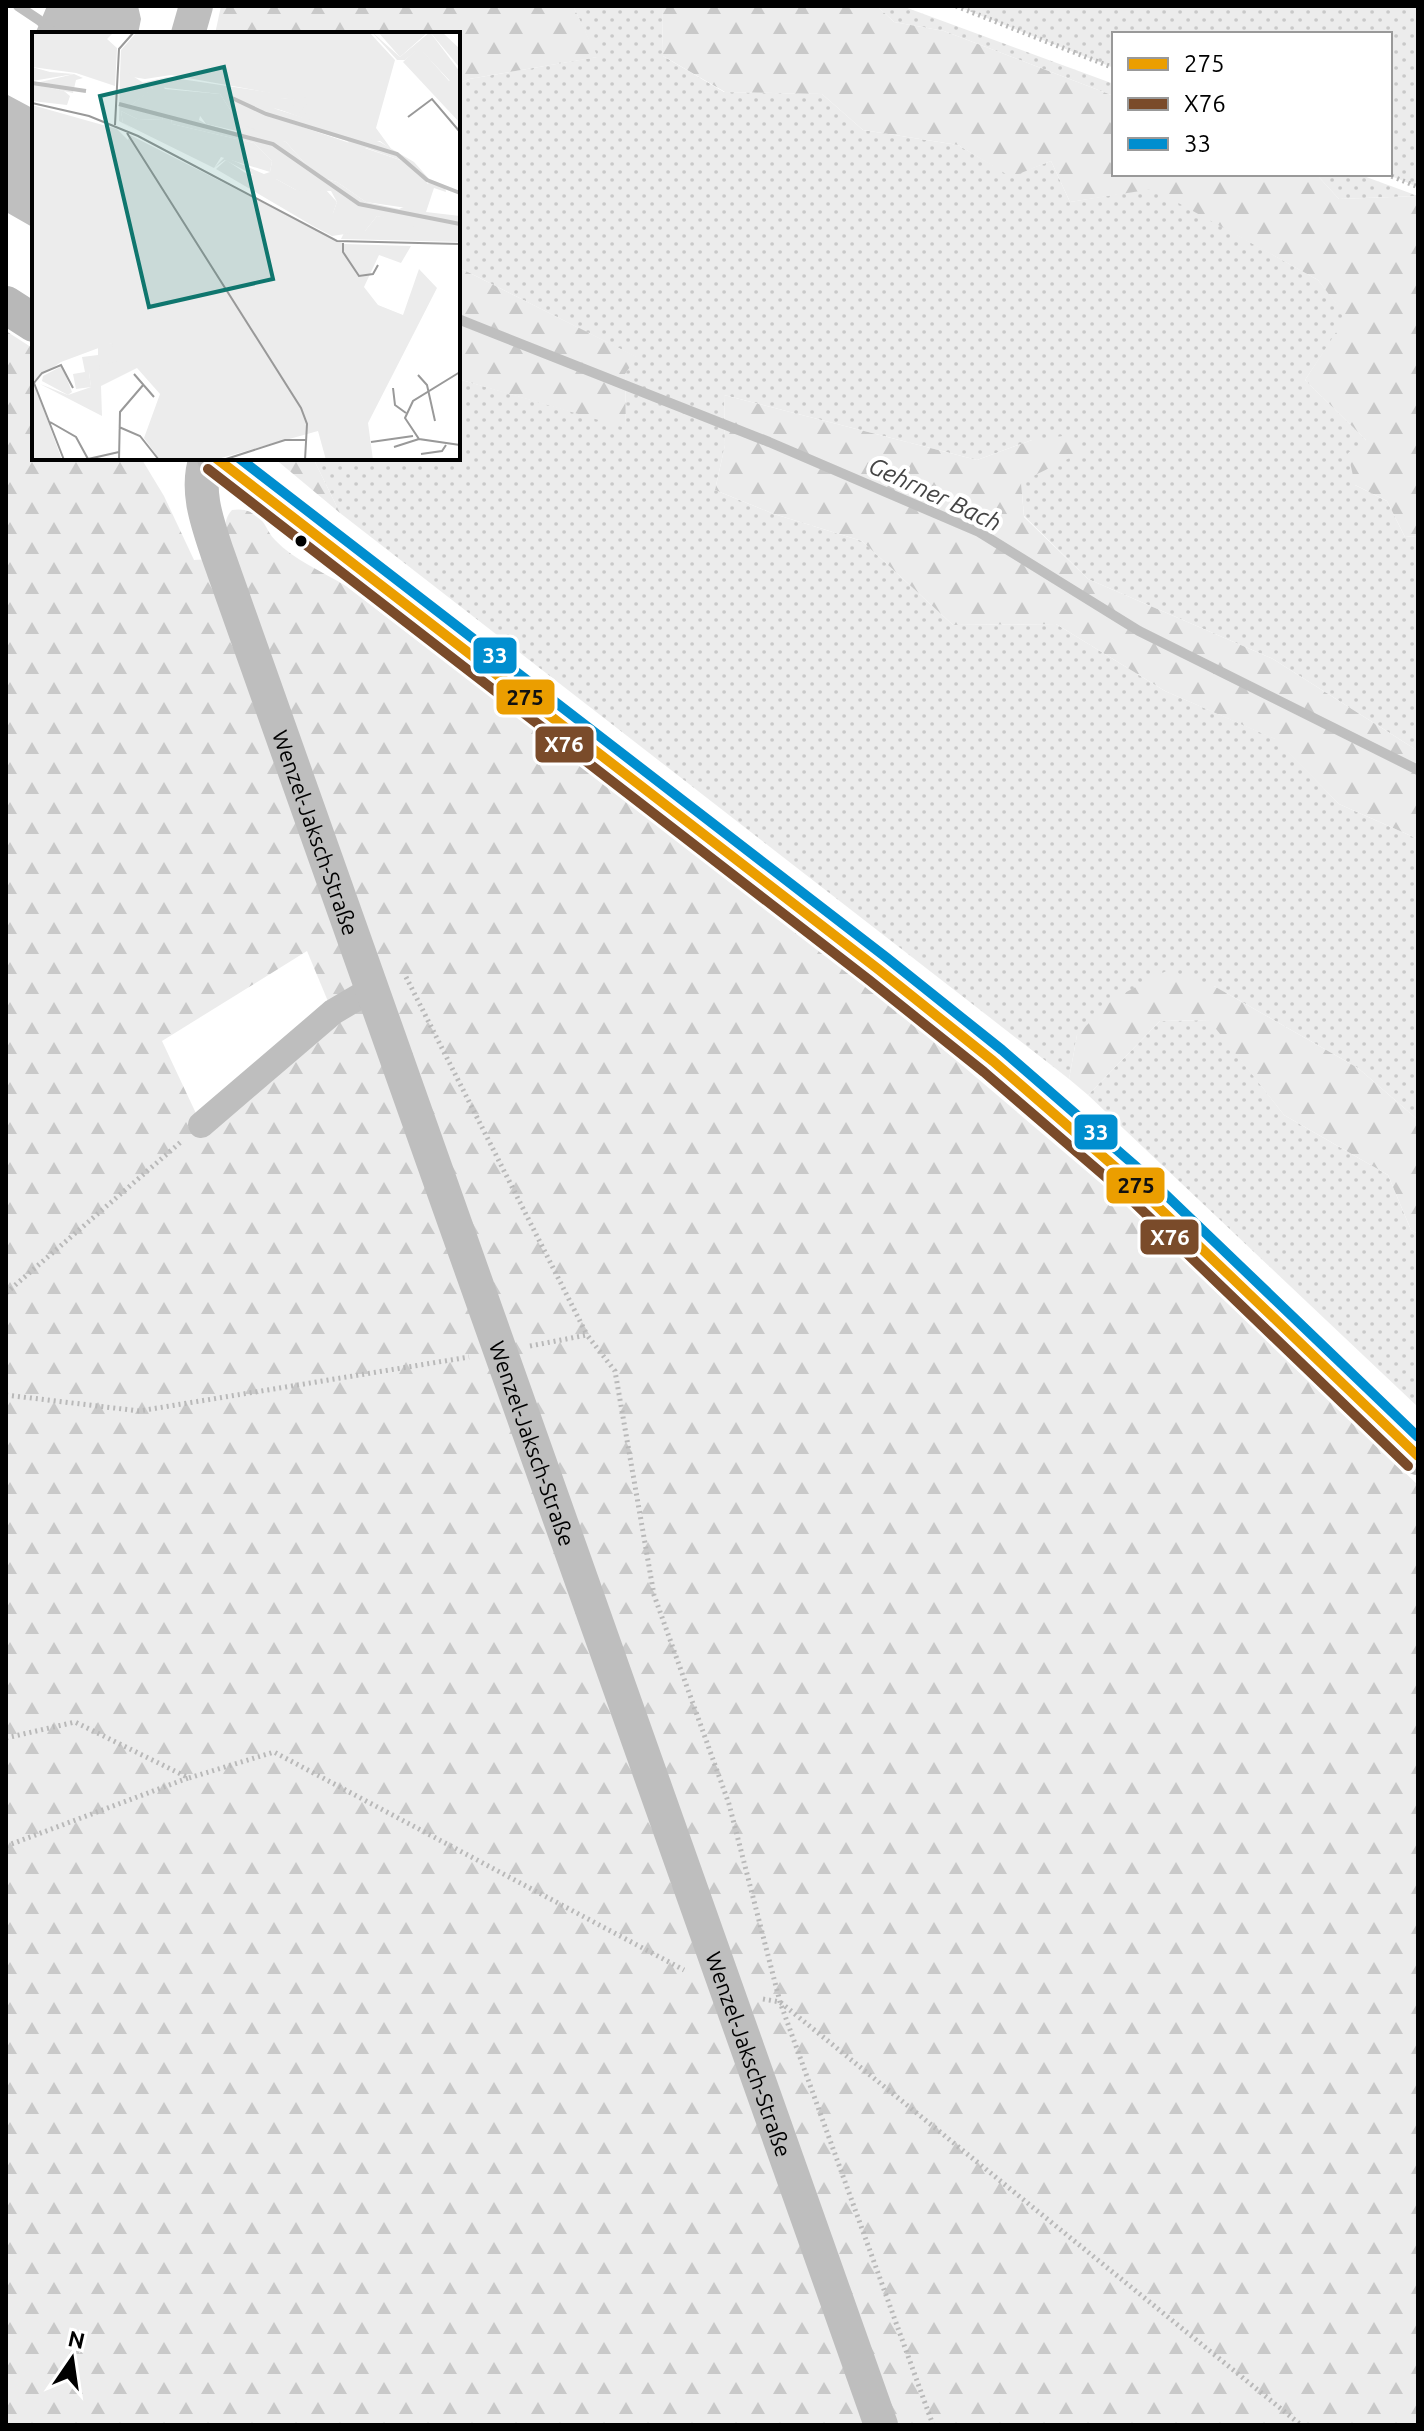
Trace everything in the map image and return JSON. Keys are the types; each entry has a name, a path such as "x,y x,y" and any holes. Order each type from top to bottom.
{"main road":[{"path":"6,305 32,322"},
{"path":"219,460 993,1061 1130,1180 1418,1456"}],"street":[{"path":"189,32 196,6"},
{"name":"Wenzel-Jaksch-Straße","path":"205,460 202,489 206,518 217,552 881,2425"},
{"path":"201,1125 333,1012 372,989"}],"path":[{"path":"956,6 1112,67"},
{"path":"1391,176 1418,187"},
{"path":"372,989 403,973 587,1335"},
{"path":"6,1293 201,1125"},
{"path":"6,1738 75,1722 189,1778"},
{"path":"6,1846 189,1778 274,1752 728,1993 780,2002 1301,2425"}],"green space":[{"path":"221,6 573,6 598,57 460,83 460,32 215,32"},
{"path":"573,6 662,6 663,56 724,92 822,94 863,130 958,145 1011,176 1051,161 1070,202 1153,188 1318,280 1347,317 1305,380 1366,440 1355,485 1387,501 1405,537 1418,536 1418,751 1273,659 1088,579 1024,516 1021,482 1032,440 977,460 724,395 725,445 715,490 774,514 862,541 953,625 1056,624 1165,691 1276,739 1339,804 1418,839 1418,1120 1358,1068 1214,986 1077,1035 1069,1079 340,513 312,460 460,460 460,380 626,427 625,374 636,357 460,268 460,83 597,57"},
{"path":"662,6 877,6 894,22 944,31 1112,95 1112,176 1318,176 1339,199 1418,196 1418,536 1405,537 1387,501 1355,485 1348,453 1366,440 1305,380 1346,317 1318,280 1153,189 1070,202 1051,161 1011,177 958,145 863,130 822,94 725,92 663,56"},
{"path":"877,6 902,6 1112,83 1112,95 944,31 894,22"},
{"path":"956,6 1418,6 1418,187 1391,176 1392,32 1112,32 1112,67"},
{"path":"1318,176 1363,176 1418,196 1339,199"},
{"path":"460,268 637,357 625,374 626,428 460,380"},
{"path":"6,331 32,348 32,460 142,460 164,496 194,560 228,558 225,533 228,515 232,510 239,509 256,515 275,540 291,554 346,586 864,982 1117,1197 1418,1485 1418,2425 6,2425","holes":["307,951 332,1011 201,1124 162,1041"]},
{"path":"724,395 977,460 1032,440 1063,436 1088,449 1021,482 1024,517 1088,579 1273,659 1418,751 1418,839 1339,804 1275,739 1165,691 1056,624 953,625 862,541 774,514 715,490 725,445"},
{"path":"276,460 315,462 340,513"},
{"path":"1168,970 1214,986 1358,1068 1418,1120 1418,1234 1411,1230 1388,1175 1284,1115 1209,1020 1160,1021 1088,1095 1069,1079 1077,1035 1113,999"},
{"path":"1210,1020 1284,1115 1388,1175 1411,1230 1418,1234 1418,1407 1088,1095 1160,1021"}],"shaded area":[{"path":"47,6 138,6 141,19 138,32 36,32"},
{"path":"6,94 32,108 32,227 6,212"}],"waterway":[{"name":"Gehrner Bach","path":"18,6 53,32"},
{"name":"Gehrner Bach","path":"460,320 769,442 979,532 1139,631 1418,770"}],"transit line":[{"name":"275","path":"219,460 993,1061 1130,1180 1418,1456"},
{"name":"33","path":"242,460 1002,1050 1140,1170 1418,1437"},
{"name":"X76","path":"208,469 984,1072 1121,1190 1408,1466"}]}
